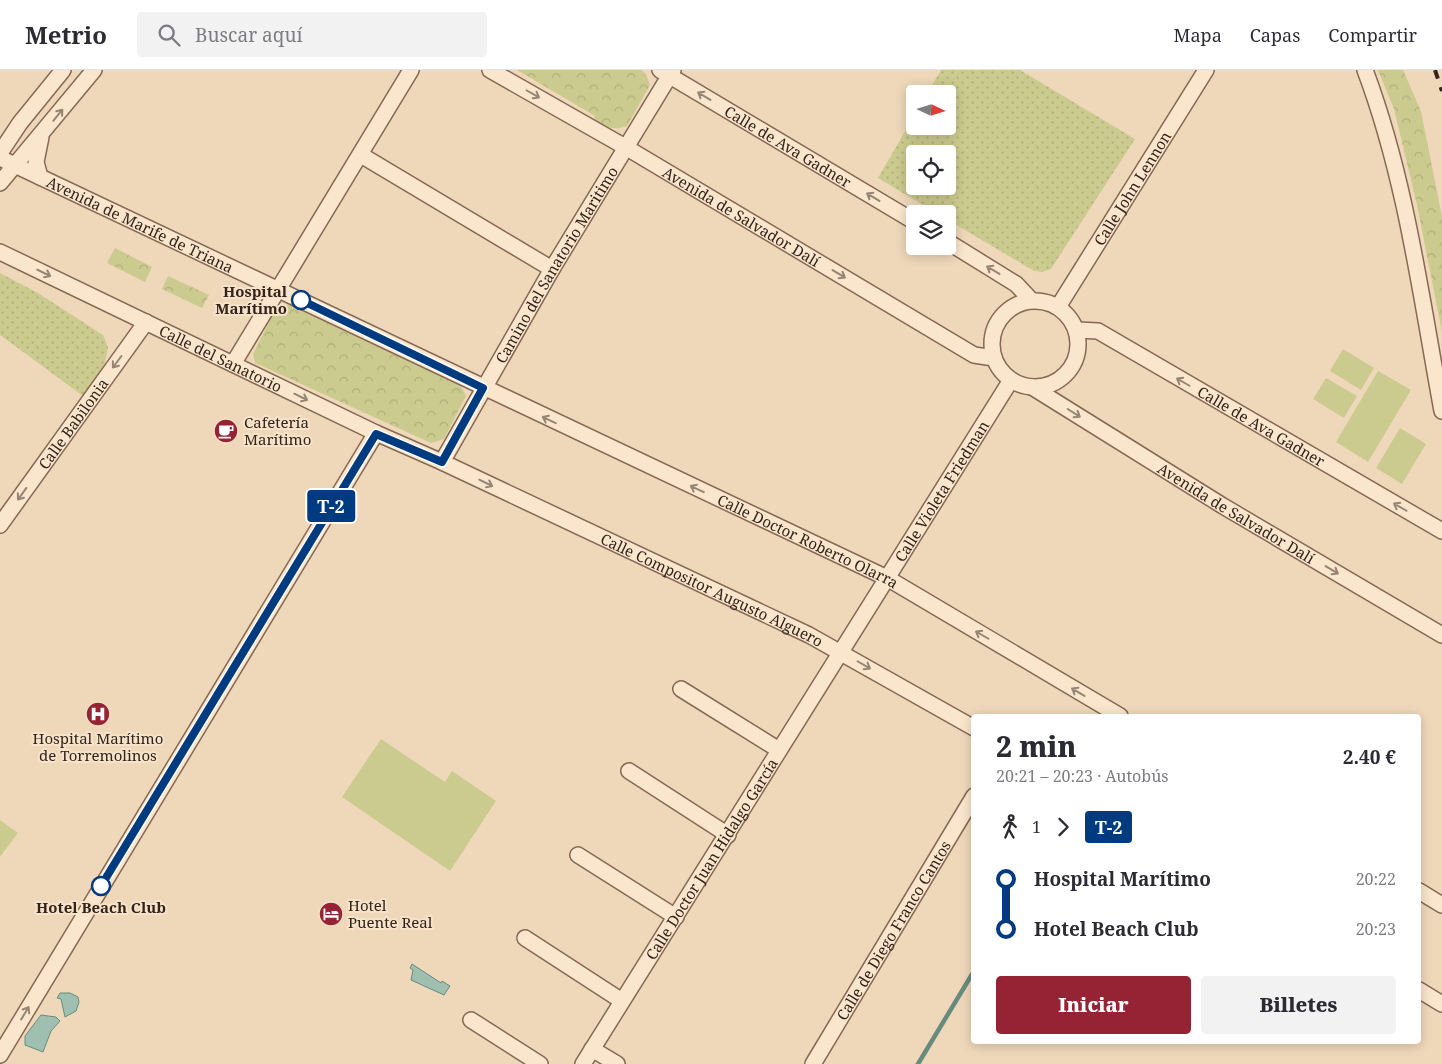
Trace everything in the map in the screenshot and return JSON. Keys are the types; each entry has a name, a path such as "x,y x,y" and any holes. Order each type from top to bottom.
{"street":[{"path":"0,153 20,122 63,70"},
{"path":"0,183 7,161 42,135 94,70"},
{"path":"233,364 411,70"},
{"name":"Avenida de Salvador Dalí","path":"490,70 627,148 974,354 994,358"},
{"name":"Calle John Lennon","path":"1058,307 1206,70"},
{"path":"1365,70 1381,113 1408,222 1442,411"},
{"name":"Camino del Sanatorio Maritimo","path":"442,462 552,269 627,148 667,72"},
{"name":"Calle de Ava Gadner","path":"667,72 906,217"},
{"name":"Avenida de Marife de Triana","path":"40,177 36,162 38,145 42,135"},
{"path":"361,155 552,269"},
{"name":"Avenida de Marife de Triana","path":"7,161 279,289 483,388"},
{"path":"956,247 1016,284 1031,300"},
{"name":"Calle del Sanatorio","path":"0,252 376,434 442,462"},
{"path":"1031,300 1045,301 1058,307 1072,321 1077,330 1079,344 1076,358 1070,371 1059,380 1046,386 1032,387 1010,380 994,358 993,332 999,320 1013,307 1031,300"},
{"name":"Calle Babilonia","path":"0,525 146,322"},
{"name":"Calle de Ava Gadner","path":"1077,330 1098,331 1442,531"},
{"name":"Calle Violeta Friedman","path":"842,652 1010,380"},
{"name":"Avenida de Salvador Dalí","path":"1032,387 1223,506 1442,635"},
{"name":"Calle Doctor Roberto Olarra","path":"483,388 887,578 1117,714"},
{"path":"0,1055 376,434"},
{"name":"Calle Compositor Augusto Alguero","path":"442,462 711,588 842,652 971,726"},
{"name":"Calle Doctor Juan Hidalgo García","path":"583,1064 842,652"},
{"path":"682,689 780,750"},
{"path":"629,772 728,835"},
{"name":"Calle de Diego Franco Cantos","path":"813,1064 971,801"},
{"path":"578,855 676,917"},
{"path":"1421,892 1442,905"},
{"path":"525,938 622,1001"},
{"path":"1421,991 1442,1004"},
{"path":"471,1020 540,1064"},
{"path":"592,1049 617,1064"}],"green space":[{"path":"517,70 641,70 646,74 650,85 627,126 614,128 606,127 593,121 595,116"},
{"path":"941,70 1020,70 1135,139 1051,269 1042,272 1034,271 956,225 956,205 923,205 906,195 956,195 956,145 906,145 906,195 878,178 906,130 906,135 956,135 956,85 932,85"},
{"path":"1378,70 1403,70 1421,111 1442,217 1442,332 1417,205 1394,109"},
{"path":"115,248 152,267 145,282 107,263"},
{"path":"0,273 38,293 103,335 108,347 105,363 83,396 0,335"},
{"path":"168,276 209,295 202,308 162,289"},
{"path":"282,305 290,305 461,386 466,396 444,439 431,443 255,363 253,354 275,310"},
{"path":"1343,349 1374,368 1361,390 1330,371"},
{"path":"1378,371 1411,390 1368,462 1336,442"},
{"path":"1326,378 1357,396 1344,418 1313,399"},
{"path":"1400,428 1426,444 1402,484 1376,468"},
{"path":"381,739 445,782 452,771 496,801 450,871 342,797"},
{"path":"0,820 18,833 0,857"}],"shaded area":[{"path":"412,964 441,983 442,981 450,986 444,995 411,980 413,970 410,968"},
{"path":"60,993 70,993 78,997 79,1002 76,1011 65,1017 61,999 57,998"},
{"path":"41,1015 56,1017 60,1021 51,1031 43,1052 25,1045 25,1036"}],"waterway":[{"path":"918,1064 971,976"}],"railway":[{"path":"1435,70 1442,91"}],"bus line":[{"name":"T-2","path":"101,886 376,434 442,462 483,388 301,300"}],"place":[{"name":"Hospital Marítimo","path":"301,300"},
{"name":"Cafetería Marítimo","path":"226,431"},
{"name":"Hospital Marítimo de Torremolinos","path":"98,714"},
{"name":"Hotel Beach Club","path":"101,886"},
{"name":"Hotel Puente Real","path":"331,914"}]}
